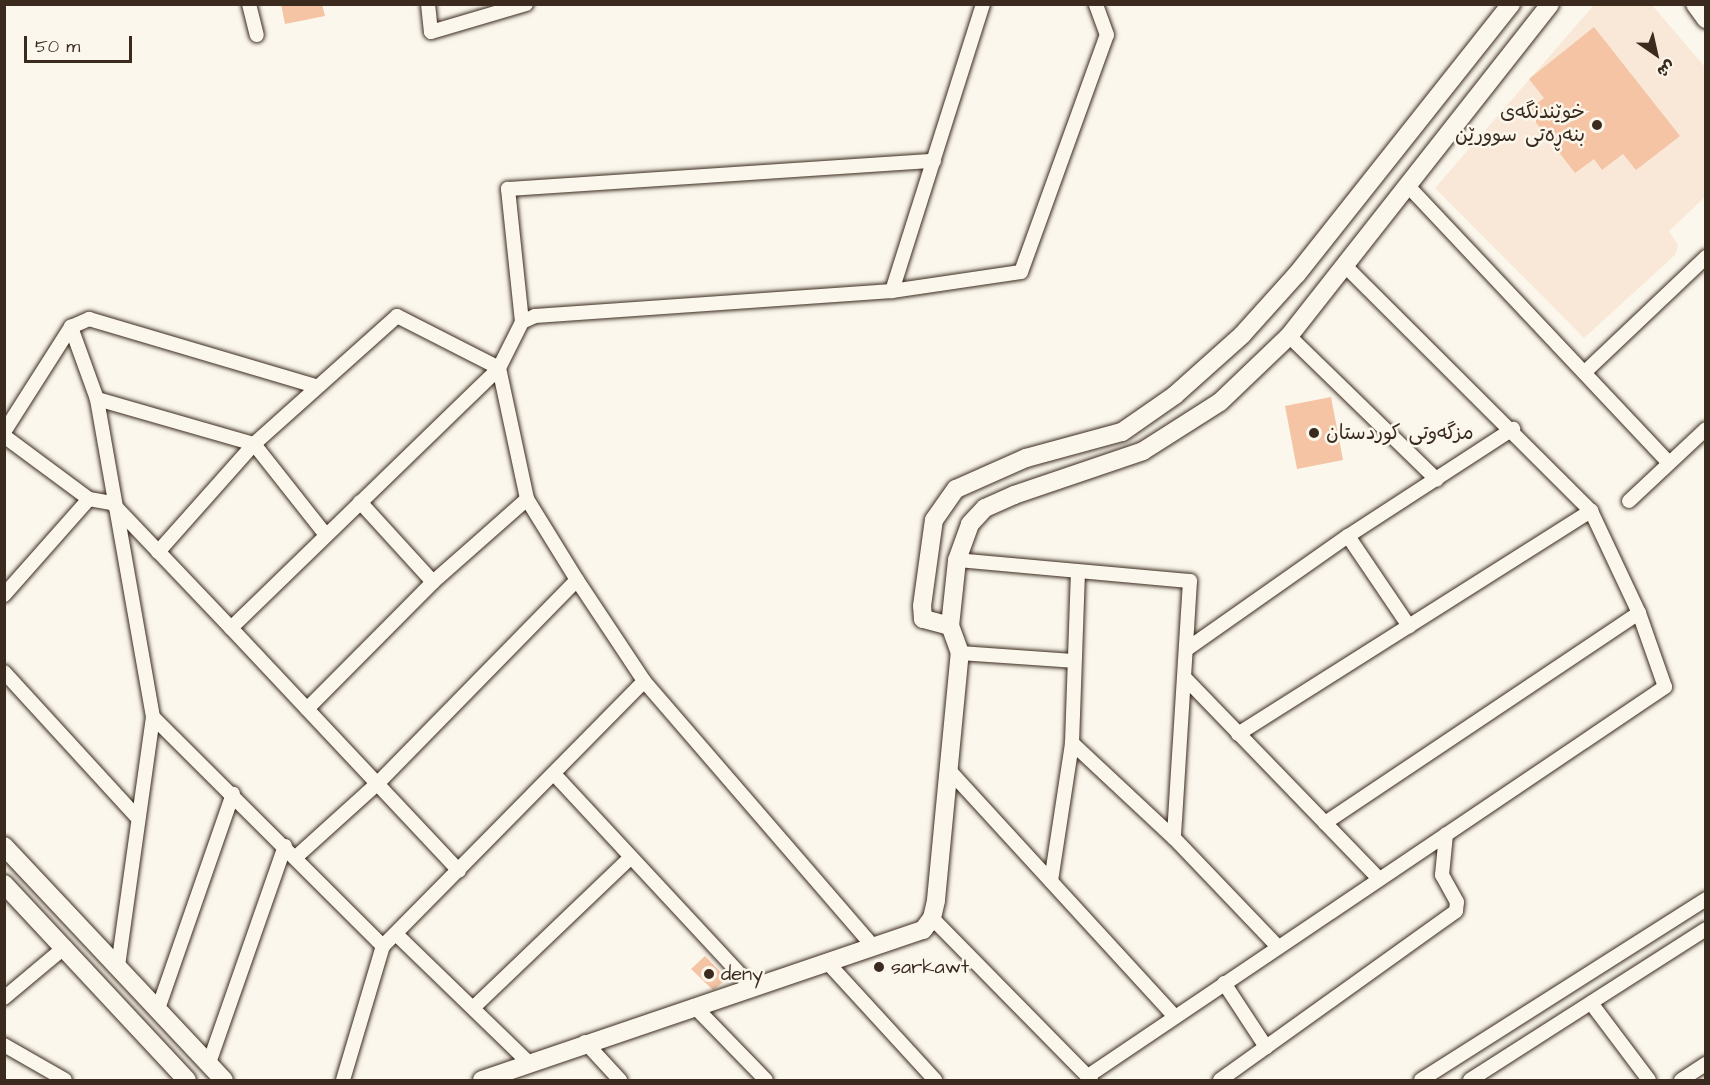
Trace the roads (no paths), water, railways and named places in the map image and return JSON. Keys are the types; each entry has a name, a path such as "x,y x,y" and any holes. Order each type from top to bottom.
{"street":[{"path":"249,4 257,34"},
{"path":"428,4 431,32 526,4"},
{"path":"892,291 983,4"},
{"path":"522,321 535,316 892,291 1021,272 1107,35 1096,4"},
{"path":"950,626 923,619 922,606 934,520 956,489 1026,458 1122,432 1175,395 1242,335 1455,76 1511,4"},
{"path":"482,1080 585,1042 923,930 932,918 960,653 950,626 957,560 970,524 986,508 1112,464 1152,446 1220,402 1289,336 1409,187 1550,4"},
{"path":"1695,4 1706,19"},
{"path":"1455,76 1478,97"},
{"path":"231,628 325,534 499,368 522,321 508,189 934,161"},
{"path":"1409,187 1586,371 1669,463"},
{"path":"1586,371 1706,257"},
{"path":"932,918 1090,1078 1224,983 1665,687 1639,614 1591,511 1513,429 1346,267"},
{"path":"158,552 254,444 315,386 397,316 499,368"},
{"path":"315,386 89,319 71,327 4,434 89,499 112,503 459,871"},
{"path":"71,327 97,399 112,503 153,717 136,816 117,966"},
{"path":"1289,336 1437,480"},
{"path":"499,368 527,499 577,580 644,681 873,946"},
{"path":"97,399 254,444 325,534"},
{"path":"1187,649 1348,536 1513,429"},
{"path":"1629,501 1706,429"},
{"path":"1101,439 1112,464"},
{"path":"4,595 89,499"},
{"path":"307,709 433,582 527,499"},
{"path":"360,502 433,582"},
{"path":"1238,734 1591,511"},
{"path":"1348,536 1409,626"},
{"path":"957,560 1078,573 1190,581 1186,679 1173,838"},
{"path":"1051,881 1072,743 1073,661 1078,573"},
{"path":"296,857 378,783 577,580"},
{"path":"1325,823 1639,614"},
{"path":"960,653 1073,661"},
{"path":"4,672 136,816"},
{"path":"1186,679 1379,879"},
{"path":"343,1080 383,946 555,775 644,681"},
{"path":"153,717 233,794 383,946"},
{"path":"1072,743 1173,838 1278,948"},
{"path":"948,769 1175,1017"},
{"path":"555,775 752,987"},
{"path":"158,1009 233,794"},
{"path":"1220,1080 1456,911 1457,902 1442,875 1446,834"},
{"path":"4,846 224,1080"},
{"path":"209,1062 285,846"},
{"path":"474,1007 631,857"},
{"path":"4,884 187,1080"},
{"path":"1421,1080 1706,899"},
{"path":"1470,1080 1706,929"},
{"path":"396,934 474,1007 528,1062"},
{"path":"4,998 65,947"},
{"path":"827,962 935,1080"},
{"path":"1224,983 1266,1047"},
{"path":"1591,1003 1649,1080"},
{"path":"694,1006 766,1080"},
{"path":"585,1042 620,1080"},
{"path":"4,1045 64,1080"},
{"path":"1682,1080 1706,1064"}],"place":[{"name":"خوێندنگەی بنەڕەتی سوورێن","path":"1597,125"},
{"name":"مزگەوتی کوردستان","path":"1314,433"},
{"name":"sarkawt","path":"879,967"},
{"name":"deny","path":"709,974"}]}
